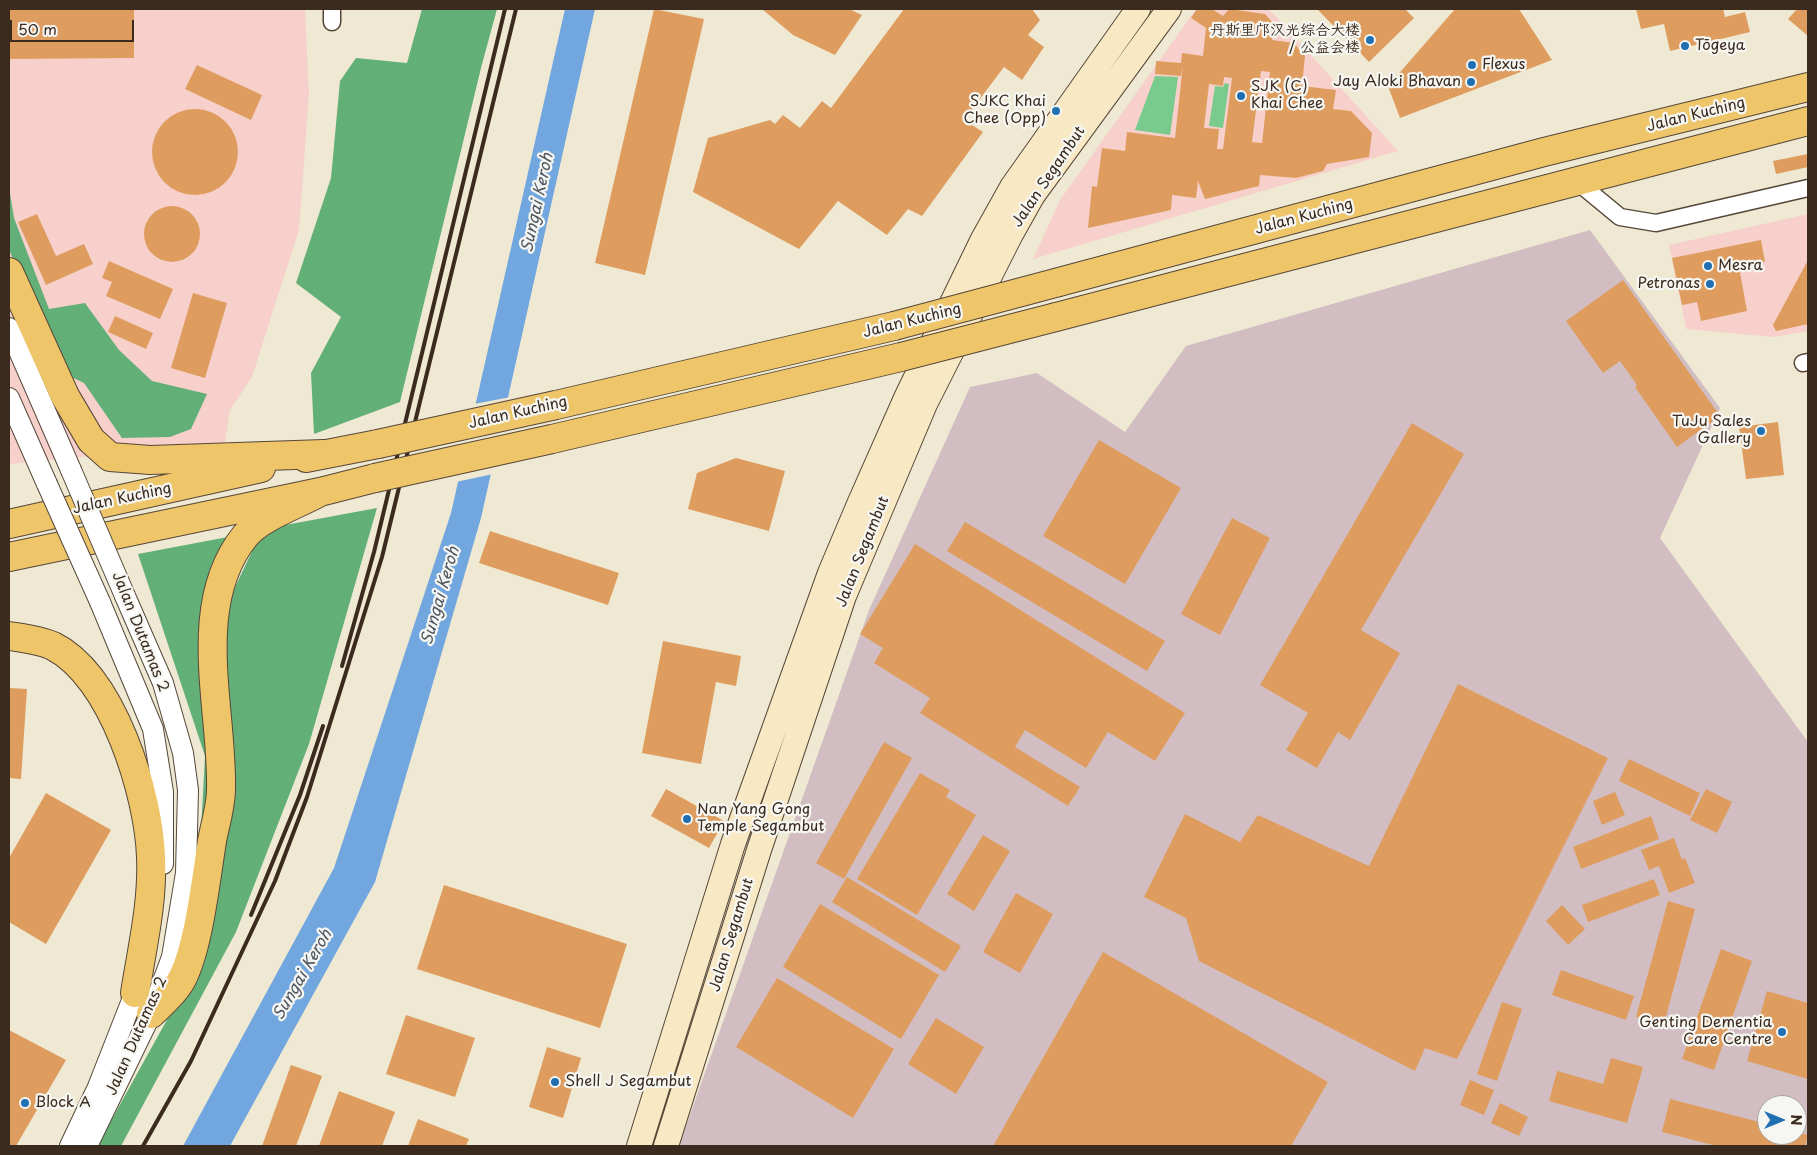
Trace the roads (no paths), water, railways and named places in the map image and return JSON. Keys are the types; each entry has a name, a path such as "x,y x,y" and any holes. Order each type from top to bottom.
{"highway":[{"name":"Jalan Kuching","path":"9,524 556,405 894,326 1544,152 1808,87"},
{"path":"9,557 320,492 901,357 1574,179 1808,121"},
{"path":"9,272 65,396 91,440 110,457 150,460 324,454"},
{"path":"150,1014 179,985 187,968 194,941 221,791 212,649 214,620 224,576 239,546 257,525 320,492"},
{"path":"9,636 29,639 53,646 71,658 88,676 116,720 140,788 151,856 154,912 135,993"}],"main road":[{"name":"Jalan Segambut","path":"639,1146 733,844 830,573 864,493 906,398 983,239 1012,187 1138,9"},
{"name":"Jalan Segambut","path":"666,1146 759,850 844,596 925,404 1010,236 1033,195 1169,9"}],"street":[{"path":"1574,179 1620,217 1656,223 1808,188"},
{"name":"Jalan Dutamas 2","path":"9,328 163,683 183,753 188,790 186,873 172,957 150,1014 87,1146"},
{"name":"Jalan Dutamas 2","path":"9,398 100,602 153,729 163,792 163,872 154,912"},
{"path":"154,912 163,917 168,912 173,883 175,729"},
{"name":"Jalan Dutamas 2","path":"70,1146 98,1087 135,993"}],"water":[{"name":"Sungai Keroh","path":"565,9 595,9 481,518 375,882 230,1146 183,1146 334,868 451,513"}],"railway":[{"path":"342,666 374,552 505,9"},
{"path":"143,1146 191,1061 275,881 307,797 382,557 516,9"},
{"path":"251,915 300,795 323,726"}],"place":[{"name":"丹斯里邝汉光综合大楼 / 公益会楼","path":"1370,40"},
{"name":"Tōgeya","path":"1685,46"},
{"name":"Flexus","path":"1472,65"},
{"name":"Jay Aloki Bhavan","path":"1471,82"},
{"name":"SJK (C) Khai Chee","path":"1241,96"},
{"name":"SJKC Khai Chee (Opp)","path":"1056,111"},
{"name":"Mesra","path":"1708,266"},
{"name":"Petronas","path":"1710,284"},
{"name":"TuJu Sales Gallery","path":"1761,431"},
{"name":"Nan Yang Gong Temple Segambut","path":"687,819"},
{"name":"Genting Dementia Care Centre","path":"1782,1032"},
{"name":"Shell J Segambut","path":"555,1082"},
{"name":"Block A","path":"25,1103"}]}
